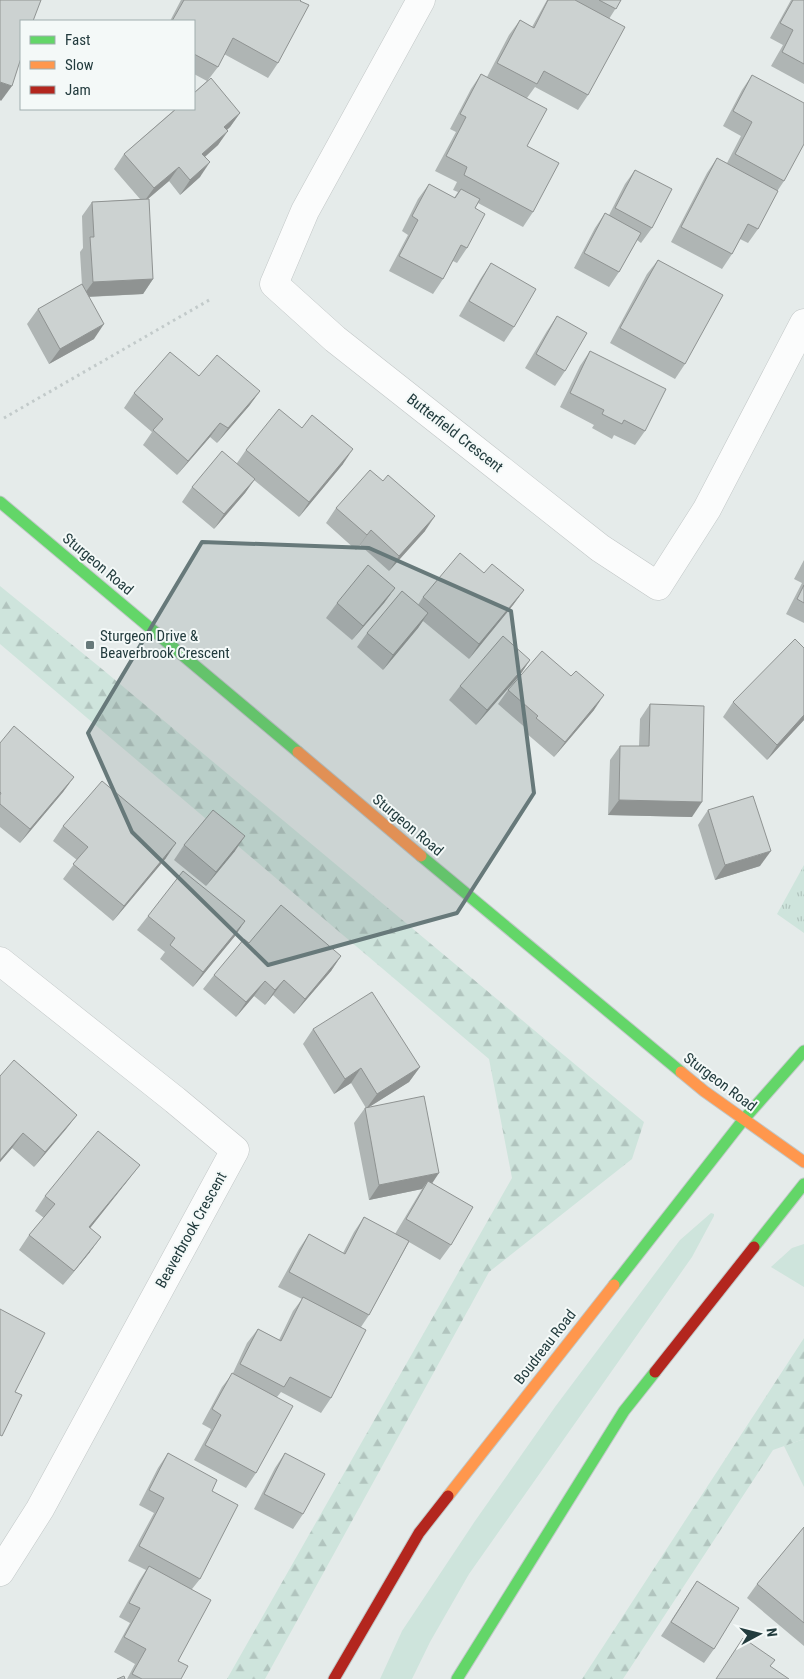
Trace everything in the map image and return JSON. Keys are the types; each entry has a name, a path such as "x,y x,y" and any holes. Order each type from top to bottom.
{"main road":[{"name":"Sturgeon Road","path":"0,502 572,982 704,1090 804,1162"},
{"name":"Boudreau Road","path":"334,1679 419,1533 744,1119 804,1051"},
{"path":"457,1679 624,1411 804,1184"}],"street":[{"name":"Butterfield Crescent","path":"421,0 305,211 274,284 335,339 600,548 658,586 707,509 804,323"},
{"name":"Beaverbrook Crescent","path":"0,962 175,1100 235,1150 40,1509 0,1572"}],"path":[{"path":"4,418 211,299"}],"highlighted area":[{"path":"202,542 369,548 511,611 534,793 457,913 268,965 132,832 88,733"}],"green space":[{"path":"0,586 644,1122 632,1159 489,1272 265,1679 227,1679 512,1178 489,1059 0,644"},
{"path":"804,865 804,933 777,914"},
{"path":"711,1213 714,1216 692,1257 469,1574 430,1642 412,1679 380,1679 402,1631 475,1521 555,1407 680,1240"},
{"path":"804,1244 804,1287 771,1267 792,1248"},
{"path":"804,1338 804,1439 773,1450 623,1679 582,1679"},
{"path":"804,1439 804,1487 784,1446"}],"building":[{"path":"0,0 41,0 33,20 20,20 20,61 12,86 0,82"},
{"path":"184,0 301,0 309,5 278,63 233,38 218,67 195,55 195,20 173,20"},
{"path":"548,0 575,0 625,27 588,95 544,71 537,84 497,63 520,20 534,28"},
{"path":"599,0 621,0 616,9"},
{"path":"793,0 804,0 804,64 782,52 793,30 780,23"},
{"path":"481,74 547,109 527,146 559,163 533,212 464,175 467,167 446,156 466,117 460,114"},
{"path":"752,75 804,103 804,144 784,181 735,154 752,122 733,111"},
{"path":"211,78 240,113 224,127 228,131 202,154 210,162 190,180 179,167 154,188 124,154 175,110 195,110 195,92"},
{"path":"717,158 778,191 758,229 748,224 732,254 681,227"},
{"path":"635,170 672,189 652,228 615,208"},
{"path":"429,184 455,198 461,189 480,199 475,208 485,214 467,248 461,245 443,279 399,256 418,220 412,216"},
{"path":"149,199 153,279 93,282 90,237 94,237 92,202"},
{"path":"605,213 641,233 619,272 584,253"},
{"path":"658,260 723,295 685,364 620,328"},
{"path":"491,263 536,289 514,327 469,301"},
{"path":"82,284 104,324 60,349 38,309"},
{"path":"557,316 587,333 565,371 536,354"},
{"path":"590,351 666,389 645,431 624,420 622,424 602,414 604,410 570,393"},
{"path":"170,352 199,376 217,355 260,391 228,428 220,423 188,461 153,430 163,419 134,393"},
{"path":"279,409 302,428 312,415 353,449 309,502 246,450"},
{"path":"222,451 255,479 224,514 192,487"},
{"path":"370,470 383,481 388,475 435,516 399,556 371,530 367,535 336,508"},
{"path":"460,553 484,573 492,564 524,590 479,644 423,597"},
{"path":"368,565 395,588 363,626 337,603"},
{"path":"804,585 804,603 797,599"},
{"path":"402,591 428,613 393,655 367,633"},
{"path":"503,636 530,660 487,710 460,686"},
{"path":"795,639 804,648 804,715 777,745 733,702"},
{"path":"542,651 571,676 576,671 604,695 565,742 536,718 538,716 508,690"},
{"path":"650,704 704,706 702,802 619,800 620,746 649,746"},
{"path":"14,726 74,777 30,829 0,804 0,743"},
{"path":"102,781 176,843 124,906 73,864 88,847 63,826"},
{"path":"753,796 771,851 725,865 708,810"},
{"path":"213,810 245,836 216,872 184,845"},
{"path":"183,871 245,921 203,972 170,945 175,938 148,916"},
{"path":"281,905 341,956 305,999 284,980 275,990 265,981 246,1002 214,975 244,939 249,943"},
{"path":"372,992 420,1067 377,1094 361,1068 345,1079 313,1029"},
{"path":"14,1060 77,1115 45,1152 23,1133 0,1160 0,1076"},
{"path":"424,1096 439,1173 379,1185 365,1108"},
{"path":"98,1131 140,1165 89,1227 101,1237 74,1271 29,1235 55,1204 45,1196"},
{"path":"428,1181 473,1207 451,1245 406,1219"},
{"path":"364,1217 409,1241 369,1315 289,1272 309,1234 345,1254"},
{"path":"303,1297 366,1330 331,1398 290,1377 284,1387 240,1364 258,1329 281,1341"},
{"path":"0,1309 45,1333 15,1392 22,1395 2,1436 0,1435"},
{"path":"232,1373 293,1406 256,1473 205,1445 221,1415 212,1409"},
{"path":"168,1453 217,1480 212,1491 238,1505 200,1579 139,1546 164,1498 149,1490"},
{"path":"285,1453 325,1474 303,1514 264,1494"},
{"path":"804,1527 804,1623 757,1584"},
{"path":"149,1566 211,1600 178,1661 188,1666 181,1679 142,1679 132,1674 146,1649 124,1637 140,1608 129,1603"},
{"path":"697,1581 739,1608 714,1649 671,1622"},
{"path":"743,1638 775,1660 770,1666 789,1679 716,1679"}],"traffic: fast":[{"path":"0,502 298,752"},
{"path":"421,856 681,1072"},
{"path":"614,1285 744,1119 804,1051"},
{"path":"754,1247 804,1184"},
{"path":"457,1679 624,1411 655,1372"}],"traffic: slow":[{"path":"298,752 421,856"},
{"path":"681,1072 704,1091 804,1162"},
{"path":"448,1496 614,1285"}],"traffic: jam":[{"path":"655,1372 754,1247"},
{"path":"334,1679 419,1533 448,1496"}],"place":[{"name":"Sturgeon Drive & Beaverbrook Crescent","path":"90,645"}]}
